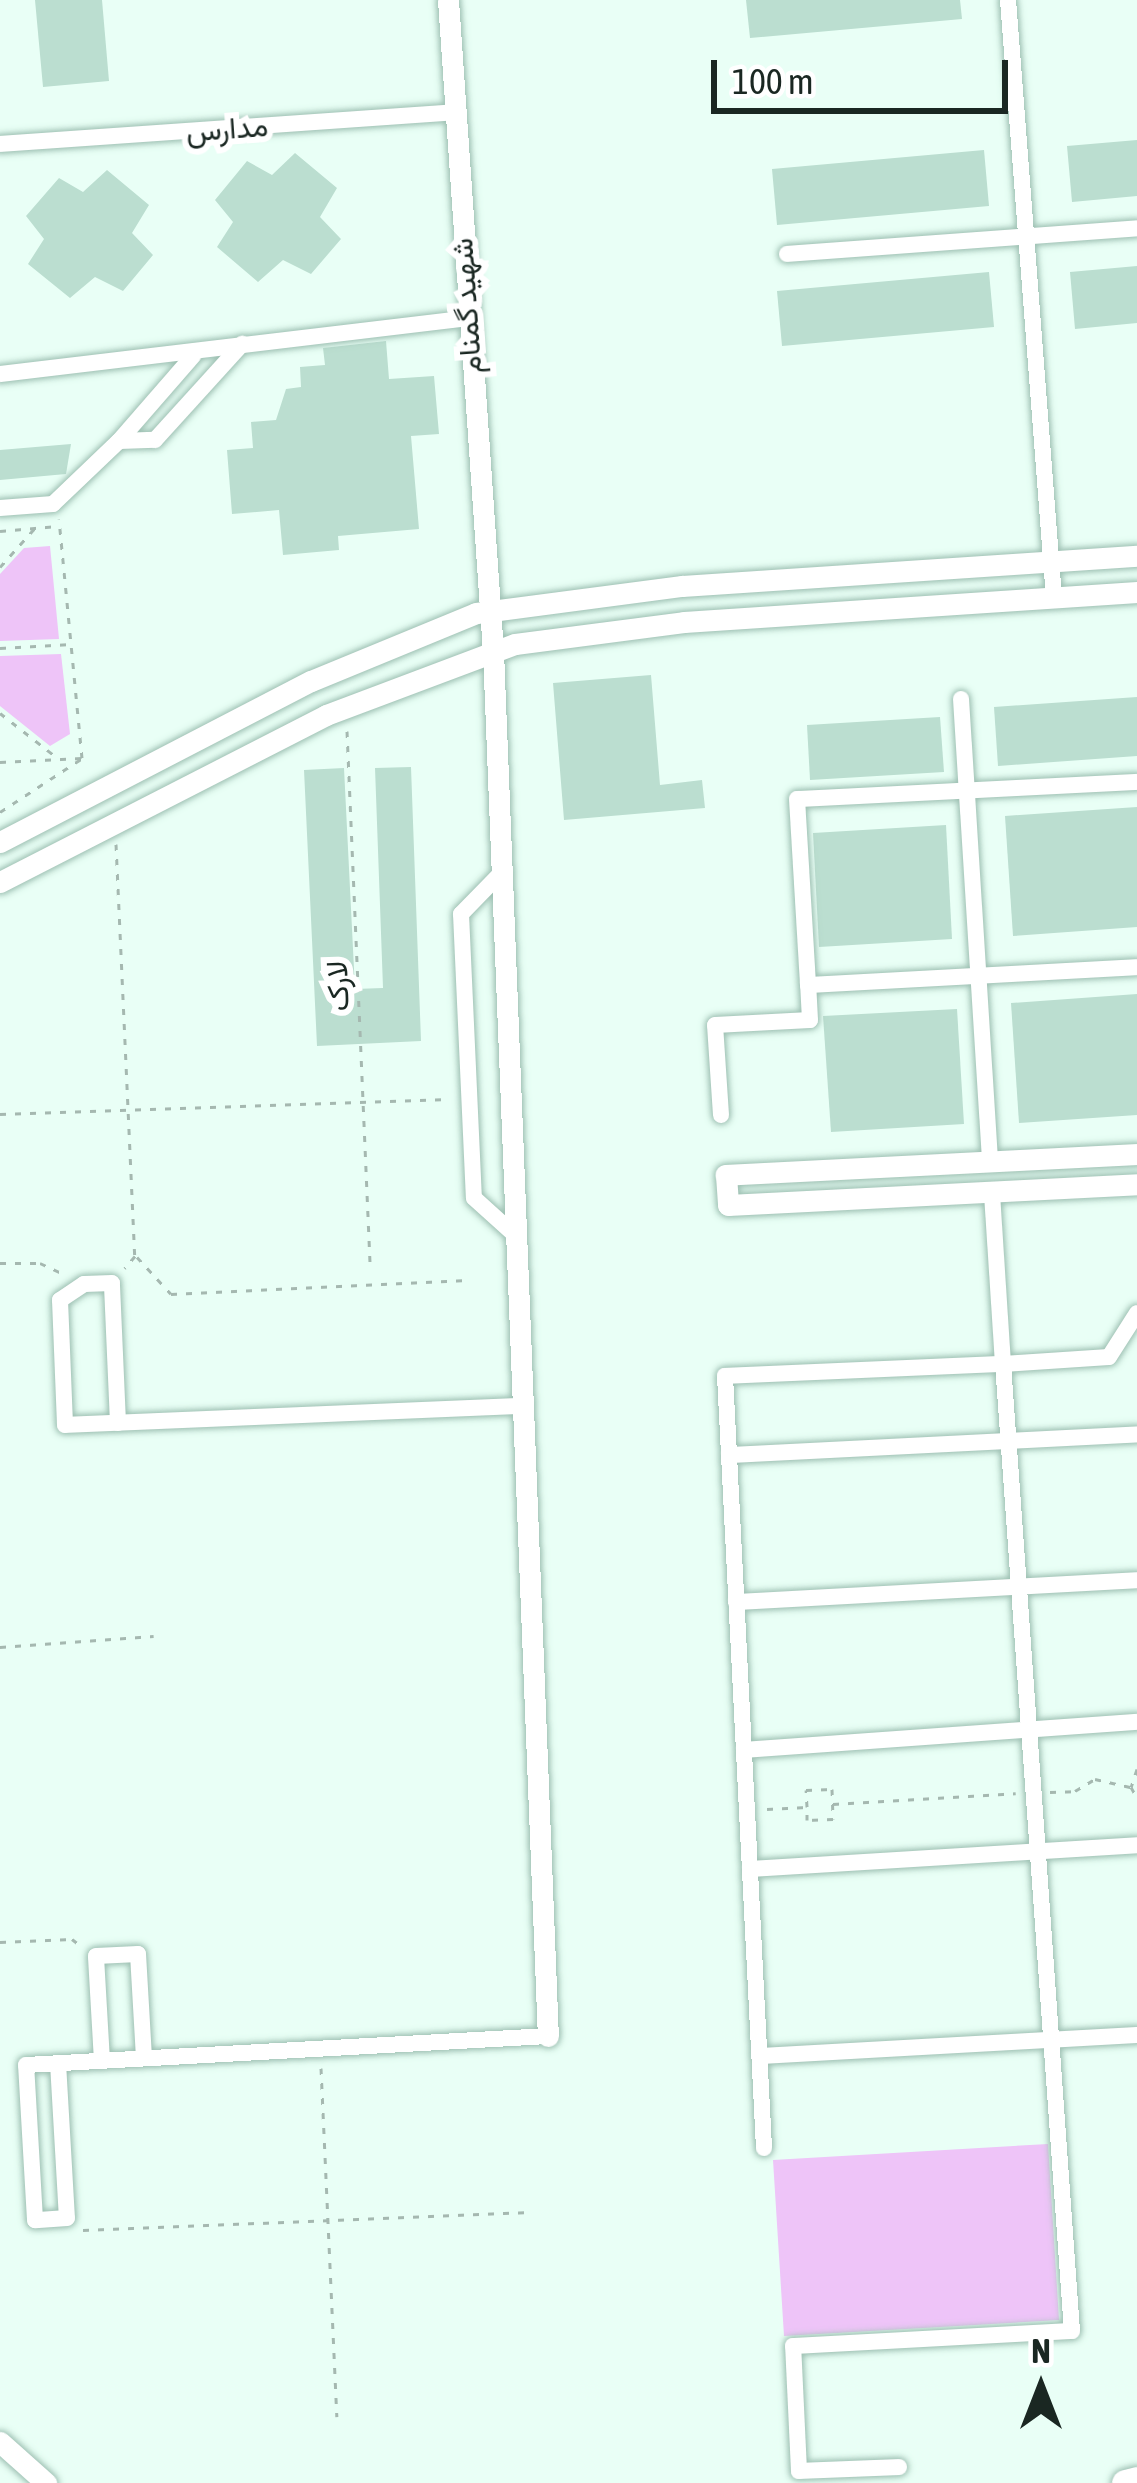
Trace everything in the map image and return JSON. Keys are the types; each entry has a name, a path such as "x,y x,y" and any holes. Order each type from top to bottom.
{"highway":[{"path":"1125,2483 1137,2480"}],"street":[{"name":"شهید گمنام","path":"448,0 493,651 548,2036"},
{"path":"1008,0 1054,598"},
{"name":"مدارس","path":"0,144 454,112"},
{"path":"787,254 1137,228"},
{"path":"0,374 194,356 242,344 467,318"},
{"path":"118,441 155,440 242,344"},
{"path":"0,508 53,503 118,441 194,356"},
{"path":"0,842 310,681 488,611 682,586 1137,556"},
{"path":"0,882 346,707 493,651 684,622 1137,592"},
{"path":"899,2467 799,2471 793,2346 1072,2331 961,699"},
{"path":"721,1115 715,1025 810,1020 797,799 1137,782"},
{"path":"500,874 461,914 474,1198 514,1235"},
{"path":"808,985 1137,967"},
{"path":"1137,1154 726,1174 728,1205 1137,1184"},
{"path":"118,1423 112,1283 84,1284 60,1300 65,1425 118,1423 521,1406"},
{"path":"764,2148 725,1376 1109,1357 1137,1313"},
{"path":"729,1455 1137,1434"},
{"path":"736,1602 1137,1580"},
{"path":"744,1750 1137,1722"},
{"path":"750,1869 1137,1845"},
{"path":"102,2061 96,1956 138,1954 143,2058"},
{"path":"760,2056 1137,2035"},
{"path":"58,2063 67,2218 34,2220 26,2065 58,2063 102,2061 320,2048 548,2036"},
{"path":"0,2442 46,2483"}],"path":[{"path":"53,503 61,526 82,758"},
{"path":"0,530 61,526"},
{"path":"0,567 35,527"},
{"path":"0,648 74,644"},
{"name":"لارک","path":"346,707 370,1263"},
{"path":"0,713 59,759"},
{"path":"0,762 82,758"},
{"path":"0,812 82,758"},
{"path":"115,824 135,1256 171,1294 468,1280"},
{"path":"0,1114 363,1098 469,1100"},
{"path":"112,1283 135,1256"},
{"path":"0,1263 40,1262 84,1284"},
{"path":"0,1647 154,1636"},
{"path":"1137,1769 1131,1787 1137,1798"},
{"path":"833,1804 1076,1791 1095,1779 1110,1788 1131,1787"},
{"path":"832,1789 833,1819 807,1820 806,1807 806,1790 832,1789"},
{"path":"747,1810 806,1807"},
{"path":"0,1942 73,1939 92,1954"},
{"path":"320,2048 337,2416"},
{"path":"67,2218 80,2230 525,2212"}],"shaded area":[{"path":"50,546 59,639 0,641 0,574 24,548"},
{"path":"61,654 70,734 50,746 0,706 0,656"},
{"path":"1048,2144 1059,2320 784,2336 773,2160"}],"building":[{"path":"35,0 102,0 109,81 43,87"},
{"path":"746,0 960,0 962,19 750,38"},
{"path":"1137,140 1137,196 1072,202 1067,146"},
{"path":"984,150 989,206 777,225 772,169"},
{"path":"295,153 337,188 320,217 341,239 311,274 283,260 258,282 217,247 233,222 215,200 247,161 272,175"},
{"path":"107,170 149,205 132,233 153,255 123,291 95,277 70,298 28,264 44,239 26,216 59,178 83,192"},
{"path":"1137,266 1137,323 1075,329 1070,272"},
{"path":"989,272 994,327 782,346 777,291"},
{"path":"386,341 389,379 434,376 439,434 411,436 419,529 338,536 339,550 283,555 279,510 232,514 227,450 253,448 251,422 276,420 286,389 301,387 300,367 325,365 323,348"},
{"path":"71,444 66,474 0,480 0,450"},
{"path":"651,675 660,785 702,780 705,808 564,820 553,683"},
{"path":"1137,697 1137,756 998,766 994,707"},
{"path":"940,717 944,772 810,780 807,725"},
{"path":"411,767 421,1041 317,1046 304,770 344,768 355,989 383,988 375,768"},
{"path":"1137,807 1137,927 1013,936 1005,816"},
{"path":"946,825 952,939 819,947 813,833"},
{"path":"1137,994 1137,1115 1019,1123 1011,1003"},
{"path":"957,1009 964,1124 831,1132 823,1016"}]}
